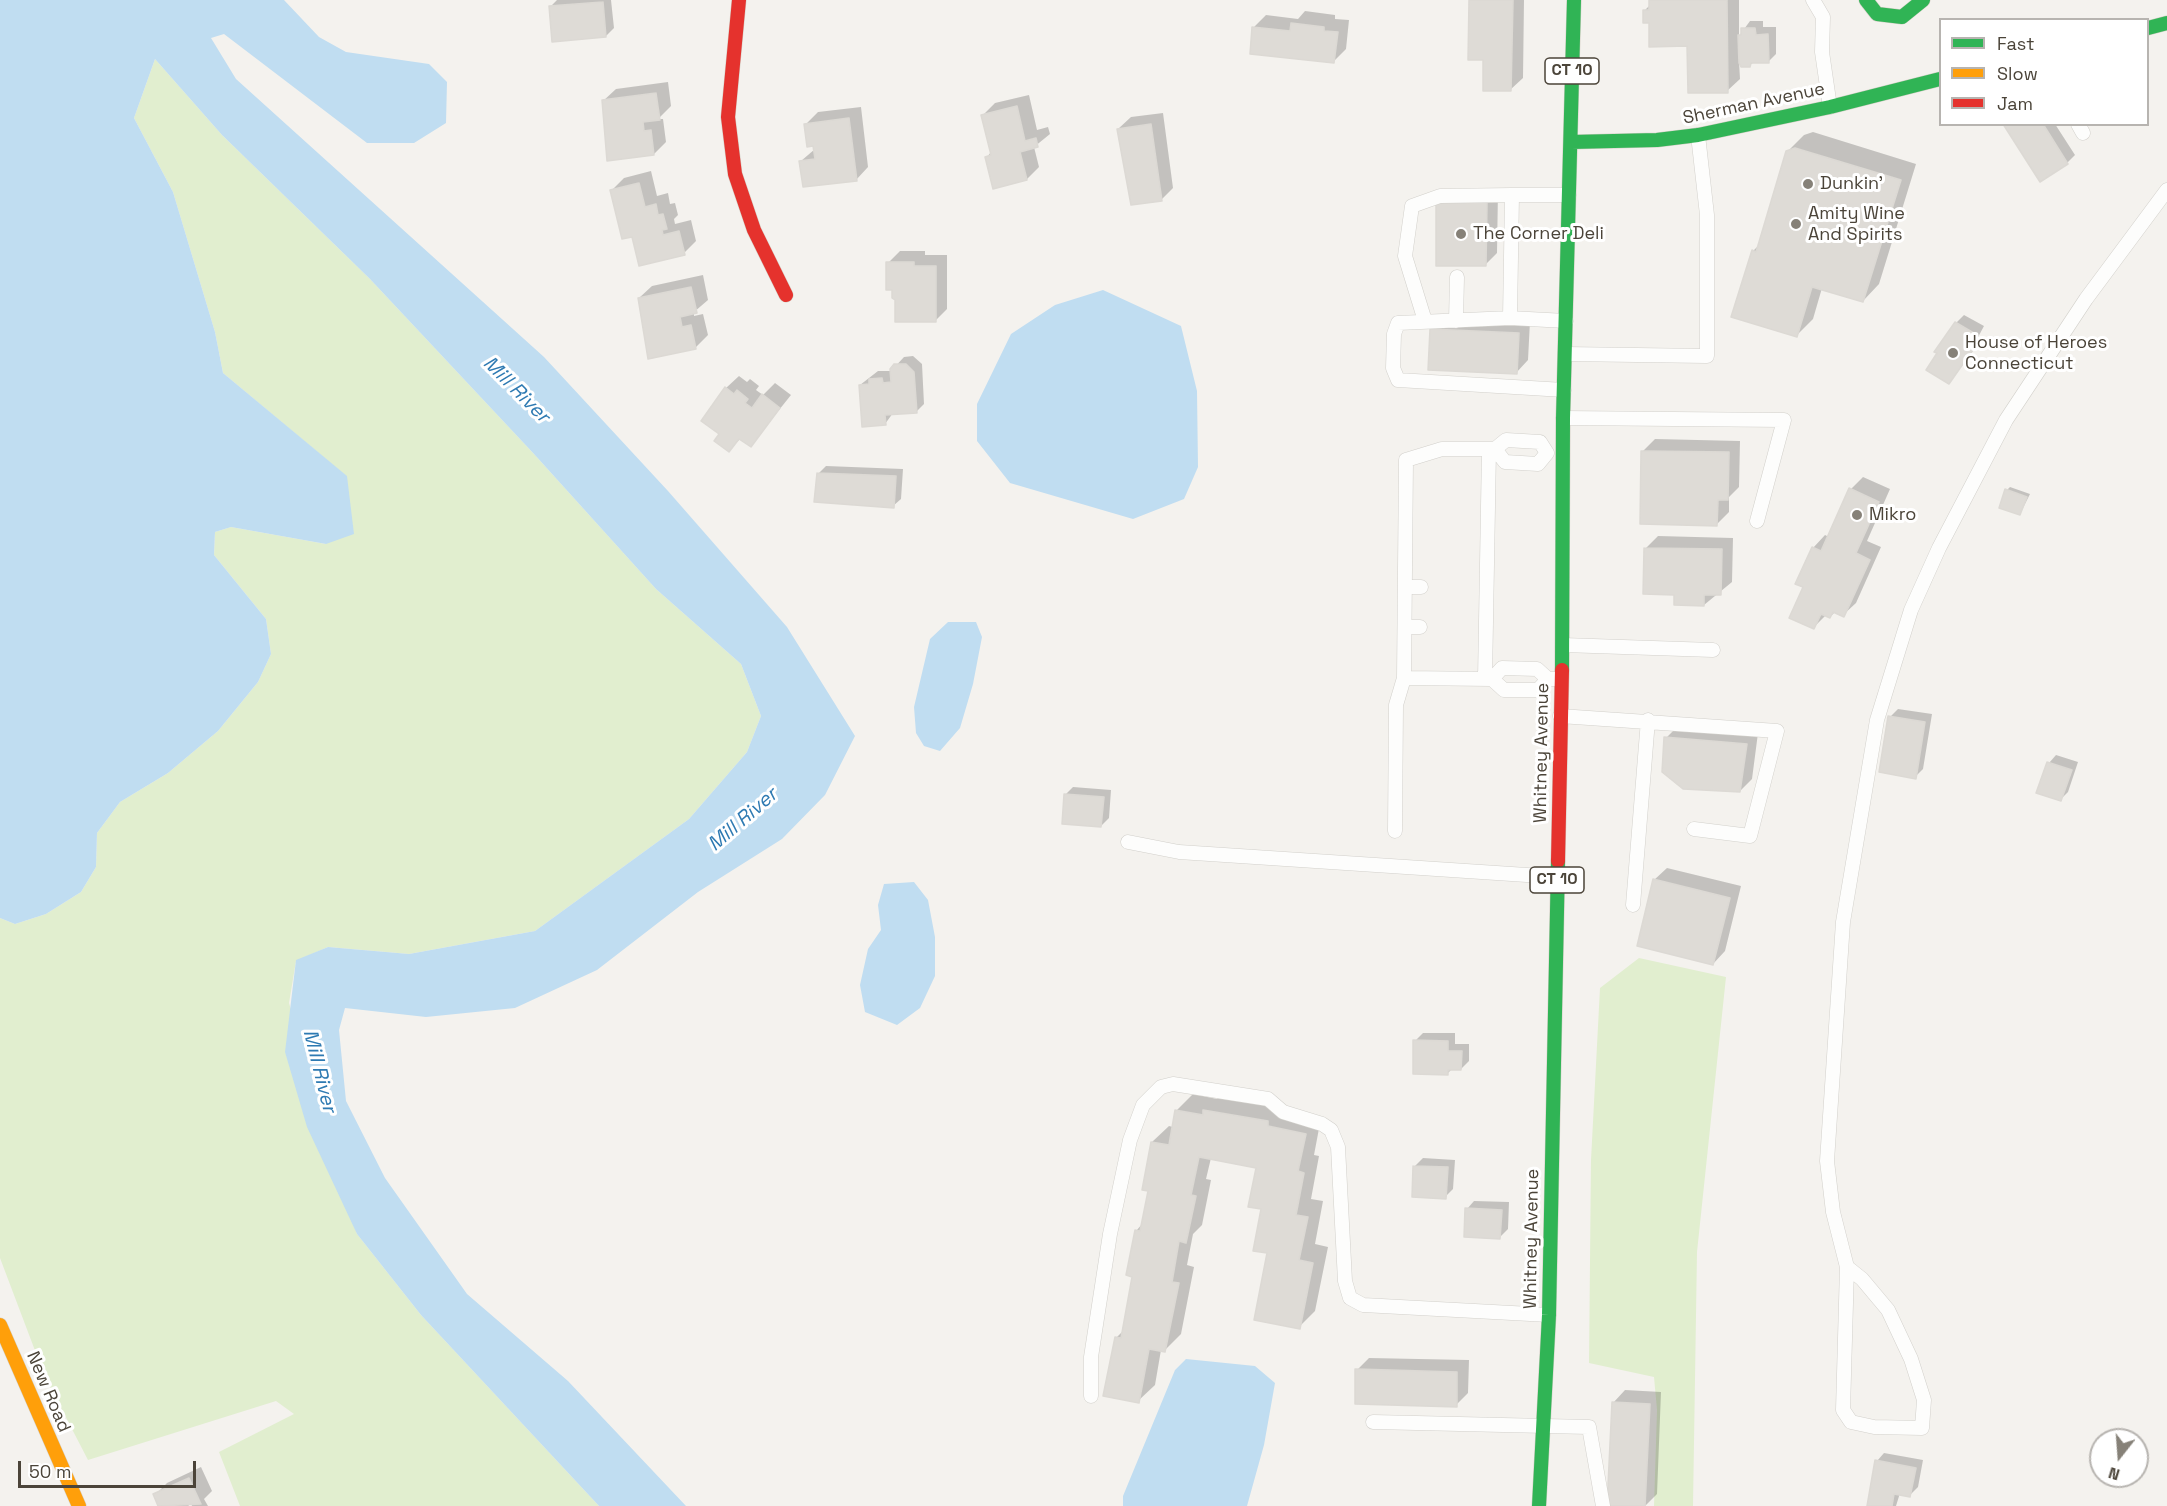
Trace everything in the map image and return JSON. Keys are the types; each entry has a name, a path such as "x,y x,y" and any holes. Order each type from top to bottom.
{"main road":[{"path":"739,0 728,117 735,174 754,230 786,295"},
{"name":"Whitney Avenue","path":"1539,1506 1548,1315 1560,716 1554,679 1563,645 1563,418 1574,0"},
{"path":"1866,0 1877,14 1902,16 1923,0"},
{"path":"2149,28 2167,23"},
{"name":"Sherman Avenue","path":"1571,142 1657,140 1698,135 1830,107 1939,80"},
{"name":"New Road","path":"0,1325 79,1506"}],"lane":[{"path":"1813,0 1822,17 1822,52 1830,107"},
{"path":"1565,354 1707,356 1707,215 1698,135"},
{"path":"1847,1267 1862,1279 1888,1310 1911,1359 1924,1400 1922,1428 1874,1427 1851,1422 1843,1410 1847,1267 1833,1212 1827,1161 1843,922 1870,759 1886,690 1911,610 1939,548 2006,420 2086,299 2167,190"},
{"path":"1510,318 1512,195"},
{"path":"1425,321 1405,256 1412,206 1440,196 1569,195"},
{"path":"1456,321 1457,277"},
{"path":"1564,390 1398,380 1393,368 1394,334 1398,323 1510,318 1566,321"},
{"path":"1563,418 1784,420 1757,521"},
{"path":"1395,831 1396,705 1404,678 1406,460 1442,449 1492,449 1506,440 1540,442 1547,453"},
{"path":"1492,449 1504,462 1538,464 1547,453"},
{"path":"1489,679 1480,628 1492,449"},
{"path":"1547,453 1563,453"},
{"path":"1405,587 1421,586"},
{"path":"1405,627 1420,627"},
{"path":"1563,645 1713,650"},
{"path":"1404,678 1489,679 1504,690 1538,690 1554,679 1537,669 1502,668 1489,679"},
{"path":"1560,716 1648,720 1777,731 1750,836 1694,829"},
{"path":"1633,905 1648,720"},
{"path":"1128,842 1179,852 1557,877"},
{"path":"1091,1396 1091,1357 1110,1234 1130,1140 1147,1100 1161,1087 1173,1084 1268,1099 1283,1112 1322,1124 1331,1130 1338,1147 1345,1281 1350,1298 1363,1305 1548,1315"},
{"path":"1373,1422 1589,1426 1603,1506"}],"green space":[{"path":"155,59 222,135 370,279 534,454 656,589 741,664 761,716 747,752 689,819 535,931 409,954 328,947 296,961 289,1003 357,1234 421,1315 599,1506 240,1506 219,1452 294,1414 276,1401 88,1460 45,1377 0,1258 0,918 15,924 46,914 81,892 96,867 97,833 120,802 168,773 218,731 258,682 271,654 266,619 214,555 215,532 231,527 326,544 346,476 223,373 215,332 173,192 134,118"},
{"path":"1639,958 1726,977 1697,1252 1693,1506 1654,1506 1657,1410 1654,1377 1589,1363 1591,1160 1600,988"}],"water":[{"name":"Mill River","path":"0,0 284,0 319,37 346,52 429,64 447,82 446,123 414,143 367,143 224,34 211,38 236,79 544,357 668,491 787,627 855,736 825,795 782,839 698,892 597,970 515,1008 426,1017 345,1008 339,1030 346,1101 385,1178 467,1294 568,1381 686,1506 599,1506 421,1315 357,1234 307,1127 285,1052 296,960 328,947 409,954 535,931 689,819 747,752 761,716 741,664 656,589 534,454 370,279 222,135 155,59 134,118 173,192 215,332 223,373 347,476 354,534 326,544 231,527 215,532 214,555 266,619 271,654 258,682 218,731 168,773 120,802 97,833 96,867 81,892 46,914 15,924 0,918"},
{"path":"1103,290 1181,326 1197,391 1198,467 1184,499 1133,519 1010,483 977,441 977,404 1011,334 1055,305"},
{"path":"948,622 976,622 982,637 973,684 960,728 940,751 924,746 916,733 914,707 930,639"},
{"path":"914,882 928,900 935,937 935,976 920,1008 897,1025 865,1012 860,985 868,949 881,930 878,905 884,884"},
{"path":"1186,1359 1255,1366 1275,1383 1264,1445 1247,1506 1123,1506 1123,1496 1175,1370"}],"building":[{"path":"1469,0 1513,0 1511,91 1483,91 1483,60 1468,60"},
{"path":"1649,0 1727,0 1728,93 1688,93 1687,46 1649,47 1649,23 1643,23 1643,10 1649,10"},
{"path":"603,2 606,37 552,42 549,6"},
{"path":"1291,23 1324,27 1324,31 1338,32 1334,63 1250,54 1252,27 1290,31"},
{"path":"1741,28 1755,28 1756,35 1768,34 1769,63 1751,63 1750,67 1741,67 1738,35 1741,35"},
{"path":"656,93 660,120 643,122 644,131 651,130 654,155 607,161 602,100"},
{"path":"1017,106 1025,141 1036,138 1038,147 1020,152 1027,180 993,189 985,157 991,155 981,115"},
{"path":"849,118 857,181 803,187 799,161 815,159 813,146 807,147 804,124"},
{"path":"1151,124 1162,201 1131,205 1117,129"},
{"path":"2004,126 2044,126 2068,164 2040,182"},
{"path":"1795,148 1901,180 1863,302 1812,287 1797,337 1731,317 1752,250 1756,252 1786,151"},
{"path":"639,183 645,207 656,204 658,215 663,214 667,229 662,230 663,235 679,231 685,255 639,266 632,237 622,239 610,190"},
{"name":"The Corner Deli","path":"1436,201 1487,202 1486,266 1436,266"},
{"path":"886,262 914,262 914,266 936,266 936,322 895,322 895,300 892,298 892,290 886,290"},
{"path":"691,287 697,313 680,317 682,327 691,325 696,349 648,359 638,298"},
{"path":"1955,322 1977,335 1969,349 1972,351 1949,384 1926,370 1937,353 1934,352"},
{"path":"1430,329 1519,333 1517,374 1428,370"},
{"path":"894,364 906,364 914,372 917,413 885,415 886,425 862,427 859,385 869,384 869,379 882,378 883,383 891,382 890,369"},
{"path":"725,387 734,394 737,390 748,399 745,403 752,408 762,394 780,408 751,447 739,439 729,452 714,441 719,434 701,421"},
{"path":"1641,451 1729,452 1728,500 1718,500 1717,526 1640,524"},
{"path":"817,473 896,476 894,508 814,502"},
{"path":"1849,488 1879,502 1856,553 1870,560 1844,617 1833,612 1830,618 1821,614 1814,629 1789,618 1803,587 1795,584 1812,547 1821,551"},
{"path":"2005,489 2027,497 2020,515 1999,508"},
{"path":"1644,548 1722,549 1721,595 1704,595 1704,606 1674,605 1674,595 1643,594"},
{"path":"1888,716 1925,722 1916,779 1879,772"},
{"path":"1664,737 1747,744 1740,792 1683,789 1662,772"},
{"path":"2047,762 2072,770 2061,801 2036,793"},
{"path":"1064,794 1104,797 1101,827 1062,824"},
{"path":"1653,879 1730,898 1713,965 1637,946"},
{"path":"1413,1040 1448,1041 1448,1051 1462,1051 1461,1070 1448,1070 1448,1075 1413,1074"},
{"path":"1175,1110 1203,1115 1203,1110 1268,1121 1268,1126 1306,1134 1298,1171 1304,1173 1296,1215 1308,1217 1299,1260 1313,1263 1300,1329 1254,1320 1267,1253 1253,1251 1261,1209 1248,1207 1256,1168 1199,1157 1191,1195 1196,1196 1186,1243 1179,1241 1172,1282 1179,1283 1165,1352 1149,1349 1139,1403 1103,1396 1115,1337 1121,1338 1132,1277 1126,1275 1135,1230 1140,1231 1148,1191 1142,1190 1151,1142 1169,1145"},
{"path":"1413,1166 1448,1167 1446,1199 1412,1197"},
{"path":"1465,1208 1502,1210 1500,1239 1464,1237"},
{"path":"1355,1369 1457,1372 1457,1407 1355,1404"},
{"path":"1612,1402 1650,1404 1645,1506 1607,1506"},
{"path":"1875,1460 1916,1468 1910,1497 1894,1494 1892,1506 1867,1506"},
{"path":"189,1478 201,1504 158,1506 153,1494"}],"traffic: fast":[{"path":"1562,670 1563,418 1574,0"},
{"path":"1866,0 1877,14 1902,17 1923,0"},
{"path":"2149,28 2167,23"},
{"path":"1571,142 1657,140 1698,135 1830,107 1939,79"},
{"path":"1539,1506 1549,1315 1558,861"}],"traffic: slow":[{"path":"0,1325 79,1506"}],"traffic: jam":[{"path":"739,0 728,117 735,174 754,230 786,295"},
{"path":"1558,861 1562,670"}],"place":[{"name":"Dunkin'","path":"1808,184"},
{"name":"Amity Wine And Spirits","path":"1796,224"},
{"name":"The Corner Deli","path":"1461,234"},
{"name":"House of Heroes Connecticut","path":"1953,353"},
{"name":"Mikro","path":"1857,515"}]}
